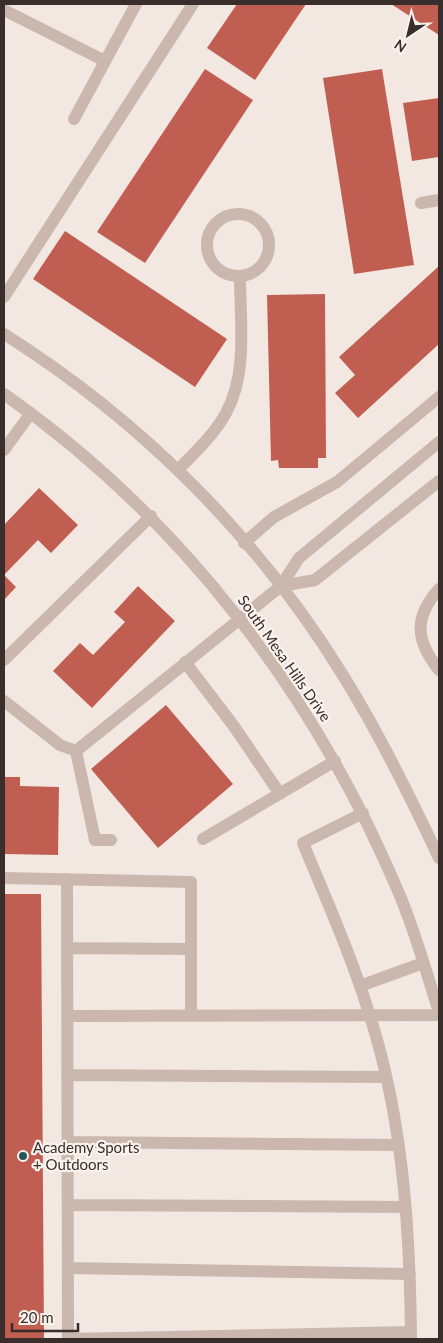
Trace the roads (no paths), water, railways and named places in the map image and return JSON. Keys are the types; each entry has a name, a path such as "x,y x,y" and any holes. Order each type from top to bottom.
{"street":[{"path":"74,119 136,4"},
{"path":"4,297 193,4"},
{"path":"4,10 105,61"},
{"path":"421,204 439,200"},
{"path":"234,214 244,214 261,224 269,242 268,252 261,265 250,274 240,276 224,273 212,263 206,242 209,232 215,223 224,216 234,214"},
{"path":"178,470 213,432 226,414 235,394 239,376 240,276"},
{"path":"4,334 56,367 109,408 178,470 204,496 281,586 343,676 384,744 439,858"},
{"name":"South Mesa Hills Drive","path":"4,394 74,446 151,516 240,618 298,700 336,762 363,813 399,893 439,1014"},
{"path":"244,543 274,517 337,482 439,397"},
{"path":"4,450 31,413"},
{"path":"76,751 281,586 299,558 439,442"},
{"path":"281,586 315,580 439,481"},
{"path":"4,660 151,516"},
{"path":"439,589 428,602 420,626 427,653 439,670"},
{"path":"185,662 233,725 280,794"},
{"path":"4,701 60,745 76,751"},
{"path":"76,751 95,840 111,840"},
{"path":"204,839 336,762"},
{"path":"67,879 68,1339 411,1336 410,1274 405,1207 399,1145 386,1077 360,986 303,843 363,813"},
{"path":"4,878 191,882 191,1015"},
{"path":"67,948 191,950"},
{"path":"360,986 422,963"},
{"path":"67,1016 369,1014 410,1017 439,1014"},
{"path":"67,1075 386,1077"},
{"path":"68,1142 399,1145"},
{"path":"68,1205 405,1207"},
{"path":"68,1268 410,1274"}],"place":[{"name":"Academy Sports + Outdoors","path":"23,1156"}]}
